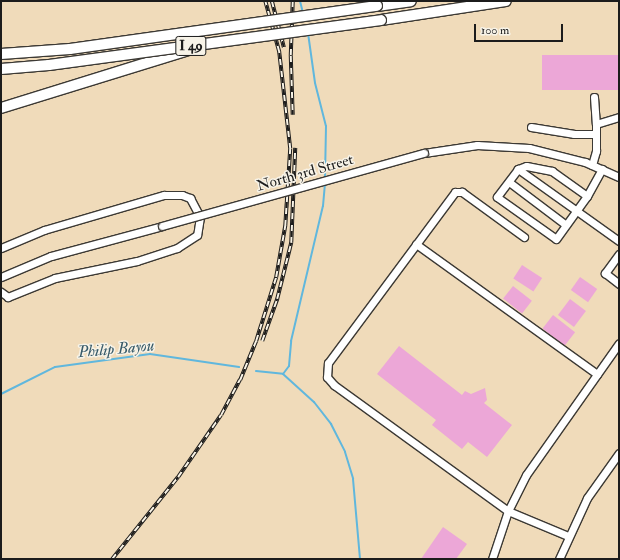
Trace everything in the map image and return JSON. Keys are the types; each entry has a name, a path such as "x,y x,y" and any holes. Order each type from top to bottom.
{"highway":[{"name":"I 49","path":"1,54 70,49 411,1"},
{"name":"I 49","path":"1,68 49,65 381,20 506,1"},
{"path":"1,108 210,43"}],"street":[{"path":"592,164 596,151 594,97"},
{"path":"596,124 619,117"},
{"path":"531,127 574,134 596,134"},
{"name":"North 3rd Street","path":"1,277 51,256 424,153 462,146 506,146 548,151 592,164 619,178"},
{"path":"587,196 552,171 526,166 518,169 497,197 556,239 587,196 602,169"},
{"path":"518,169 619,241"},
{"path":"508,182 566,225"},
{"path":"524,237 459,190 452,195 328,363 327,377 334,385 508,511 568,536"},
{"path":"1,248 44,230 164,195 182,195 190,198 200,217 197,235 177,248 137,261 55,278 8,297 1,292"},
{"path":"416,244 597,374"},
{"path":"618,259 605,274 619,284"},
{"path":"492,559 508,511 534,462 619,343"},
{"path":"558,559 587,498 619,453"}],"building":[{"path":"542,55 619,55 619,90 542,90"},
{"path":"522,265 542,278 533,291 513,278"},
{"path":"580,277 597,289 588,302 571,290"},
{"path":"513,286 532,301 522,313 503,299"},
{"path":"570,299 586,311 574,327 558,315"},
{"path":"553,315 575,332 565,346 543,328"},
{"path":"399,346 462,395 465,391 471,394 485,388 487,400 484,403 512,425 487,457 468,442 462,449 432,425 436,420 377,374"},
{"path":"443,527 467,544 456,559 421,559"}],"waterway":[{"path":"300,1 303,13"},
{"path":"308,33 315,83 326,126 325,179"},
{"path":"283,374 289,366 291,341 323,206 325,183"},
{"name":"Philip Bayou","path":"1,394 55,367 150,354 239,367"},
{"name":"Philip Bayou","path":"256,371 283,374 314,402 331,424 345,452 353,479 360,559"}],"railway":[{"path":"112,559 178,477 221,415 240,380 256,341 276,277 285,226 290,149 279,52 265,1"},
{"path":"272,1 284,47"},
{"path":"293,1 291,56 293,115"},
{"path":"262,341 277,299 291,243 295,148"}]}
